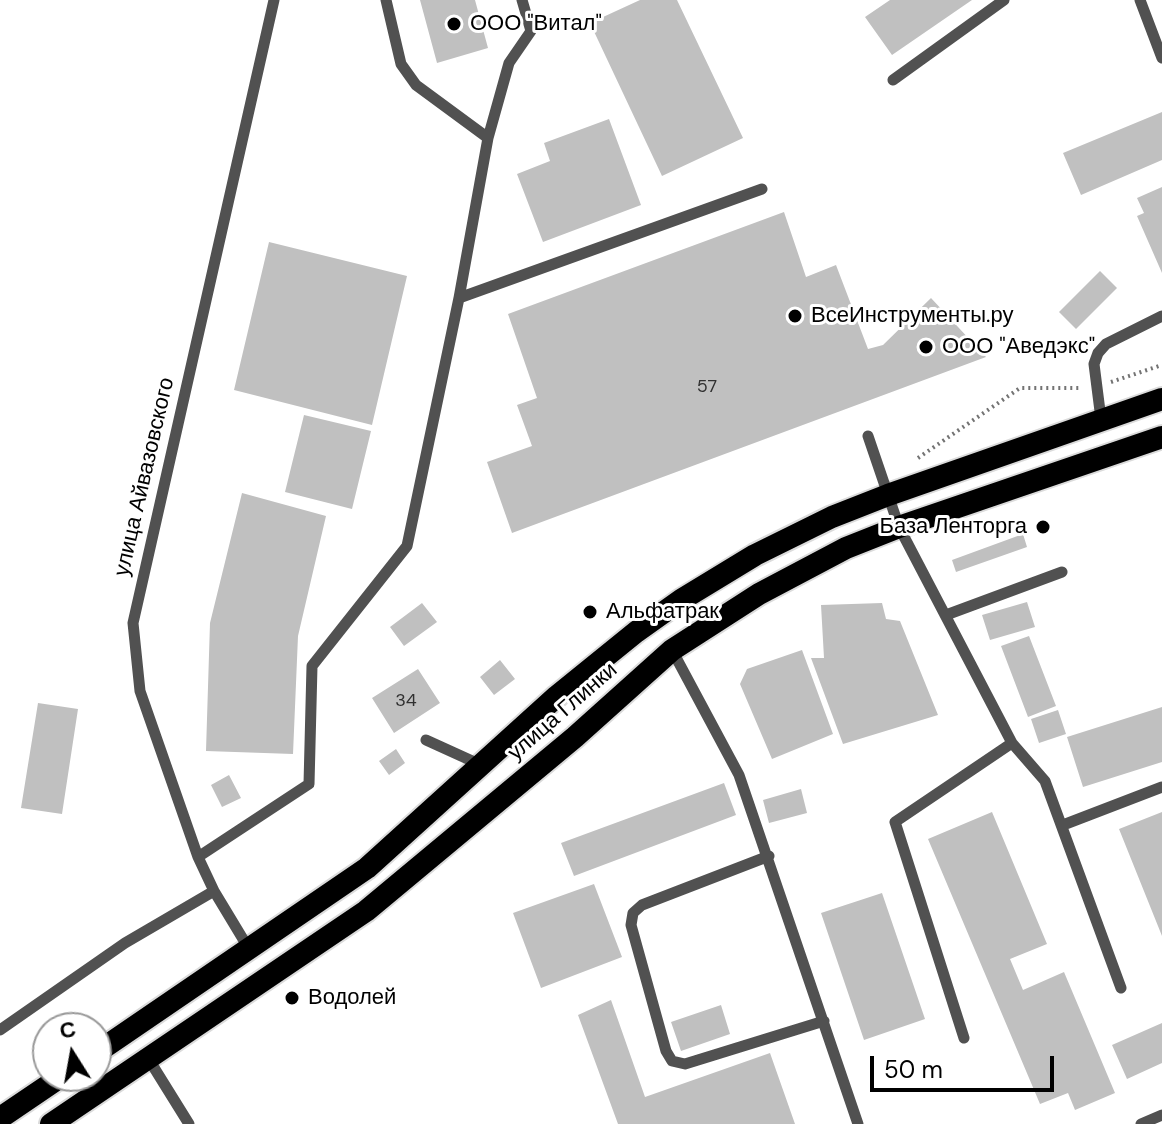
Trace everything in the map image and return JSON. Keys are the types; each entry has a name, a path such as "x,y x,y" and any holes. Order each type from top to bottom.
{"highway":[{"name":"улица Глинки","path":"112,1042 367,868 557,696 681,600 755,555 832,517 1162,399"},
{"name":"улица Глинки","path":"51,1124 366,911 575,737 672,650 759,594 846,548 899,527 1162,437"},
{"path":"131,1028 148,1058"},
{"path":"0,1118 38,1092"}],"lane":[{"name":"улица Айвазовского","path":"249,949 214,891 198,857 140,691 133,623 274,0"},
{"path":"386,0 401,64 416,85 488,138"},
{"path":"198,857 309,784 312,666 407,546 459,298 488,138 509,63 531,31 522,0"},
{"path":"893,80 1004,0"},
{"path":"1140,0 1162,58"},
{"path":"459,298 762,189"},
{"path":"1101,419 1095,388 1094,364 1098,353 1106,344 1162,316"},
{"path":"868,436 899,527 1012,743 1045,781 1121,988"},
{"path":"946,615 1062,572"},
{"path":"672,650 739,775 858,1124"},
{"path":"426,740 481,765"},
{"path":"964,1038 895,822 1012,743"},
{"path":"1063,825 1162,787"},
{"path":"769,856 642,905 633,913 631,925 666,1051 672,1061 685,1064 824,1021"},
{"path":"0,1030 125,943 214,891"},
{"path":"148,1058 189,1124"},
{"path":"1143,1124 1162,1115"}],"path":[{"path":"880,473 920,457 1020,388 1095,388 1162,365"}],"building":[{"name":"ООО \"Витал\"","path":"420,0 475,0 488,48 437,63"},
{"path":"640,0 677,0 743,138 662,176 590,23"},
{"path":"890,0 972,0 892,55 865,17"},
{"path":"1162,112 1162,160 1081,195 1063,153"},
{"path":"609,119 641,205 543,242 517,174 550,161 544,143"},
{"path":"1162,187 1162,273 1137,216 1144,213 1137,198"},
{"path":"784,212 806,277 836,265 868,349 883,345 931,298 986,357 512,533 487,462 532,446 517,405 537,398 508,314"},
{"path":"269,242 407,276 372,425 234,390"},
{"path":"1100,271 1117,288 1076,329 1059,312"},
{"path":"304,415 371,431 352,509 285,492"},
{"path":"242,493 326,516 298,636 293,754 206,751 210,623"},
{"path":"1023,534 1027,547 956,572 952,560"},
{"path":"1027,602 1035,627 990,640 982,615"},
{"path":"422,603 437,622 404,646 390,627"},
{"path":"882,603 886,619 900,621 938,715 843,744 811,658 824,658 821,605"},
{"path":"1029,636 1056,706 1028,717 1001,646"},
{"path":"802,650 833,734 772,759 740,684 747,669"},
{"path":"500,660 515,679 494,695 480,677"},
{"path":"418,669 440,703 394,733 372,698"},
{"path":"38,703 78,709 62,814 21,808"},
{"path":"1162,707 1162,762 1083,787 1067,737"},
{"path":"1058,710 1066,734 1039,743 1031,719"},
{"path":"396,749 405,763 389,775 379,761"},
{"path":"229,775 241,798 222,807 211,785"},
{"path":"724,783 736,815 574,876 561,843"},
{"path":"801,789 807,813 769,823 763,800"},
{"path":"992,812 1047,944 1010,959 1023,990 1064,972 1115,1093 1075,1110 1068,1093 1040,1104 928,839"},
{"path":"1162,812 1162,936 1119,829"},
{"path":"594,884 622,957 541,988 513,913"},
{"path":"882,893 925,1019 864,1040 821,913"},
{"path":"611,1000 645,1097 770,1053 795,1124 618,1124 578,1015"},
{"path":"721,1005 730,1034 681,1051 671,1022"},
{"path":"1162,1023 1162,1063 1127,1079 1112,1045"}],"place":[{"name":"ООО \"Витал\"","path":"454,24"},
{"name":"ВсеИнструменты.ру","path":"795,316"},
{"name":"ООО \"Аведэкс\"","path":"926,347"},
{"name":"База Ленторга","path":"1043,527"},
{"name":"Альфатрак","path":"590,612"},
{"name":"Водолей","path":"292,998"}]}
